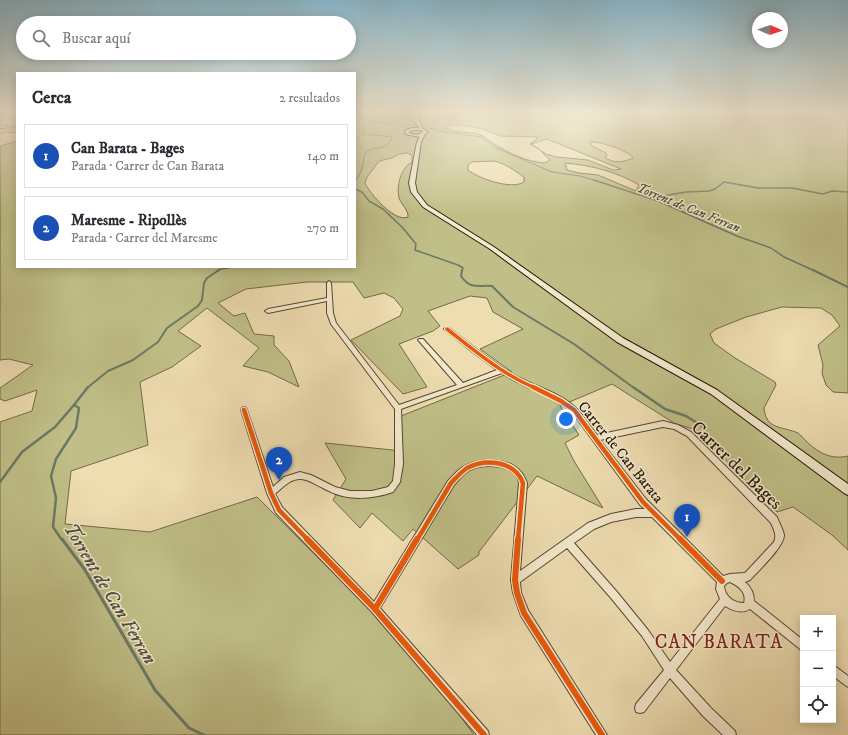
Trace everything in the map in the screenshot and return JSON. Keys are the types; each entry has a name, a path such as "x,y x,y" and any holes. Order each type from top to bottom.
{"main road":[{"path":"418,145 412,186 417,197 425,206 492,248 620,340 714,392 848,490"}],"street":[{"path":"271,493 287,479 300,475 334,490 350,494 372,494 390,490 396,482 399,464 398,408 338,331 333,322 330,313 329,283"},
{"path":"268,311 330,299"},
{"name":"Carrer de Can Barata","path":"447,329 502,372 566,403 574,410 643,502 726,579"},
{"path":"421,340 462,386"},
{"path":"398,408 502,372"},
{"path":"244,410 271,493 279,510 375,609 484,735"},
{"name":"Carrer del Bages","path":"595,438 663,424 676,427 689,434 766,511 778,527 780,538 777,545 747,577 726,579"},
{"path":"375,609 451,483 460,473 470,467 490,463 507,466 519,474 523,484 515,580 524,613 602,735"},
{"path":"515,580 591,526 611,518 636,513 654,513"},
{"path":"568,542 645,633 670,671 707,712 731,735"},
{"path":"726,579 740,582 745,587 749,593 749,603 746,607 736,607 725,599 720,588 726,579"},
{"path":"640,708 725,599"},
{"path":"749,603 800,644"},
{"path":"836,672 848,682"}],"shaded area":[{"path":"16,145 16,268 356,268 356,145 497,145 531,161 545,163 550,160 540,150 546,154 556,157 588,160 613,170 621,169 563,145 592,145 606,153 607,155 605,157 611,161 626,161 633,158 625,152 607,145 848,145 848,393 833,392 826,385 822,373 823,365 818,345 840,326 832,315 821,308 782,307 746,317 716,329 710,334 714,343 735,358 775,382 776,385 764,408 765,415 771,424 798,433 812,446 826,455 836,457 848,456 848,550 832,535 793,507 777,512 696,430 674,423 612,384 560,406 579,435 565,443 574,461 603,508 537,476 479,552 479,555 458,569 413,529 403,541 372,513 360,528 333,500 346,479 325,443 402,451 401,416 512,372 480,349 523,329 493,312 487,298 470,296 428,311 440,326 433,331 399,344 427,387 403,394 351,340 400,316 403,309 394,298 384,293 364,298 353,282 307,282 246,289 218,303 234,316 245,313 254,334 274,336 274,345 289,361 299,387 268,372 243,366 259,348 207,308 178,331 201,346 172,367 140,382 148,445 71,471 65,524 150,532 257,497 386,625 453,706 474,735 0,735 0,422 32,411 37,390 5,401 0,399 0,388 33,365 9,359 0,360 0,146","holes":["407,153 412,155 412,162 408,164 402,172 398,188 399,198 408,215 408,217 403,218 390,212 377,200 365,183 367,177 379,161 392,158 399,154","494,161 524,177 524,182 512,185 504,184 487,180 468,170 468,165 472,162","565,163 584,165 622,176 639,185 636,191 598,175 567,170"]}],"waterway":[{"name":"Torrent de Can Ferran","path":"356,180 361,173 365,153 385,145"},
{"name":"Torrent de Can Ferran","path":"492,145 552,172 580,176 597,181"},
{"name":"Torrent de Can Ferran","path":"594,180 658,201 737,236 771,248 784,257 815,271"},
{"path":"651,198 686,192 709,191 715,189 724,182 758,188 792,188 823,194 832,191 848,192"},
{"path":"356,189 362,192 369,201 383,209 402,227 416,244 415,250 458,265 463,268 462,271"},
{"name":"Torrent de Can Ferran","path":"219,270 227,268"},
{"name":"Torrent de Can Ferran","path":"88,388 108,371 133,360 158,342 167,328 198,306 202,300 204,283 207,278 219,270"},
{"path":"462,270 461,276 468,283 475,286 492,286 513,307 574,344 634,388"},
{"name":"Torrent de Can Ferran","path":"813,270 848,287"},
{"path":"633,387 665,409 686,416 702,426"},
{"name":"Torrent de Can Ferran","path":"74,405 88,388"},
{"path":"0,482 22,452 55,427 74,405"},
{"name":"Torrent de Can Ferran","path":"62,540 53,527 56,498 51,476 56,459 76,428 79,408 74,405"},
{"name":"Torrent de Can Ferran","path":"62,539 85,570 155,690 189,728 204,735"}],"cycle path":[{"path":"447,329 508,375 524,384 554,397 574,410 643,502 722,581"},
{"path":"244,410 271,493 279,510 375,609 484,735"},
{"path":"375,609 451,483 462,472 467,468 489,463 503,465 516,470 523,483 515,580 517,593 524,613 602,735"}],"place":[{"name":"Maresme - Ripollès","path":"279,480"},
{"name":"Can Barata - Bages","path":"687,537"}],"district":[{"name":"CAN BARATA","path":"719,641"}]}
